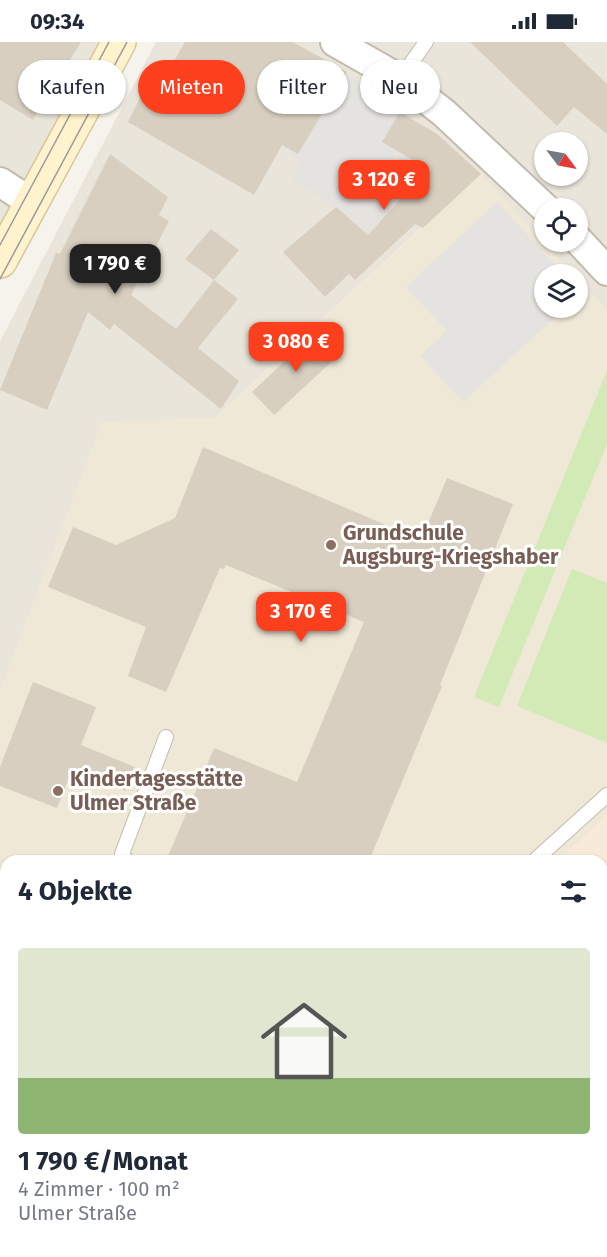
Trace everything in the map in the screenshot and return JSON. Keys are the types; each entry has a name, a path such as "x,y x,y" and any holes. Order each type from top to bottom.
{"street":[{"path":"0,261 119,42"},
{"path":"335,42 367,60"},
{"path":"440,110 534,198"},
{"path":"0,182 32,203"},
{"path":"588,251 607,271"}],"lane":[{"path":"413,60 426,42"},
{"path":"123,855 166,737"},
{"path":"541,855 607,795"}],"shaded area":[{"path":"0,42 108,42 99,60 18,60 18,114 71,114 0,253"},
{"path":"156,42 607,42 607,311 588,290 588,264 564,264 553,252 588,252 588,198 534,198 534,232 480,174 215,418 102,423 0,692 0,341 118,114 126,114 126,100 138,76 138,114 245,114 245,60 147,60"},
{"path":"348,76 360,83 360,114 399,114 383,142 397,151 374,186 377,189 348,218 336,207 293,180 299,163 286,148 306,114 348,114"},
{"path":"425,127 481,174 423,228 415,225 387,250 348,218 377,189"},
{"name":"Grundschule Augsburg-Kriegshaber","path":"481,174 534,232 534,252 553,252 564,264 534,264 534,318 588,318 588,290 607,311 607,815 564,855 0,855 0,692 102,422 215,418"},
{"path":"497,202 534,242 534,252 544,252 555,264 534,264 534,318 554,318 463,402 420,356 447,331 406,287"},
{"path":"607,812 607,855 560,855"}],"green space":[{"path":"607,371 607,444 499,707 474,697"},
{"path":"572,569 607,583 607,743 517,706"}],"building":[{"path":"0,42 81,42 70,60 18,60 18,111 0,100"},
{"path":"185,42 293,42 325,60 257,60 257,114 322,114 298,154 282,145 254,195 128,122 138,102 138,114 245,114 245,60 175,60"},
{"path":"470,42 563,42 607,84 607,134 574,107 557,126"},
{"path":"23,114 37,114 33,120"},
{"path":"399,114 403,114 437,134 481,174 423,228 415,224 355,280 349,274 325,297 283,252 336,207 368,235 428,169 382,142"},
{"path":"110,154 168,197 159,215 169,221 131,295 176,329 214,280 238,299 198,348 239,381 221,409 114,324 110,330 88,312 47,410 0,390 56,253 60,254"},
{"path":"211,229 239,250 214,280 185,259"},
{"path":"318,330 340,354 274,415 252,392"},
{"path":"203,447 421,540 447,478 513,504 440,685 442,686 372,855 169,855 214,748 297,782 364,622 226,565 224,569 220,568 166,692 128,676 146,627 48,587 73,527 116,545 175,518"},
{"path":"33,682 96,707 81,745 135,767 126,791 72,770 57,808 0,786 0,767"}],"tram line":[{"path":"0,245 109,42"},
{"path":"0,279 127,42"}],"place":[{"name":"Grundschule Augsburg-Kriegshaber","path":"331,545"},
{"name":"Kindertagesstätte Ulmer Straße","path":"58,791"}]}
